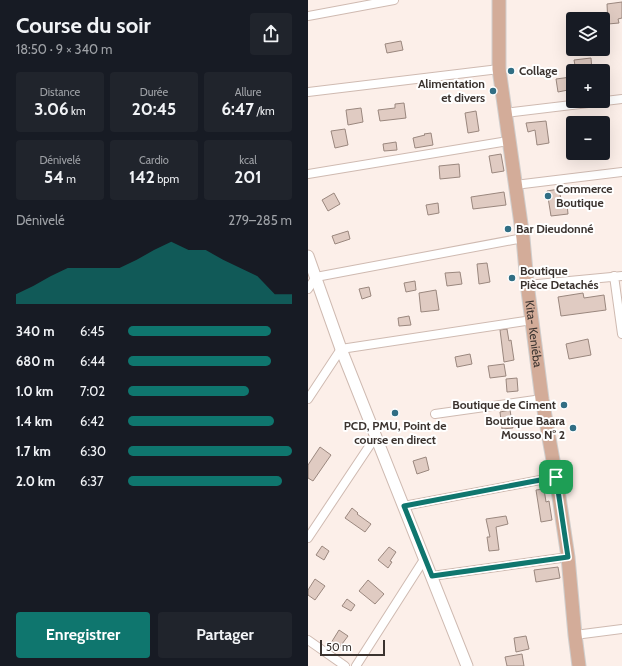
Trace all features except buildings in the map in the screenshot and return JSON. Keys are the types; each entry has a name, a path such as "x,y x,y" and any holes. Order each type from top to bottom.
{"main road":[{"name":"Kita- Keniéba","path":"499,0 499,69 508,141 523,238 527,285 542,399 568,557 579,666"}],"street":[{"path":"308,16 394,0"},
{"path":"308,92 499,69"},
{"path":"505,113 622,99"},
{"path":"308,174 508,141"},
{"path":"515,185 622,172"},
{"path":"308,289 316,277 523,238"},
{"path":"308,256 341,349 467,666"},
{"path":"527,285 618,276 622,334"},
{"path":"308,399 341,349 532,320"},
{"path":"435,414 542,399"},
{"path":"309,536 376,436"},
{"path":"404,506 556,477"},
{"path":"432,576 568,557"},
{"path":"356,666 425,558"},
{"path":"575,635 622,629"},
{"path":"308,640 345,666"}],"place":[{"name":"Collage","path":"511,71"},
{"name":"Alimentation et divers","path":"493,91"},
{"name":"Commerce Boutique","path":"548,196"},
{"name":"Bar Dieudonné","path":"508,229"},
{"name":"Boutique Pièce Detachés","path":"512,278"},
{"name":"Boutique de Ciment","path":"564,405"},
{"name":"PCD, PMU, Point de course en direct","path":"395,413"},
{"name":"Boutique Baara Mousso N° 2","path":"573,428"}],"route":[{"path":"556,477 568,557 432,576 404,506 556,477"}]}
